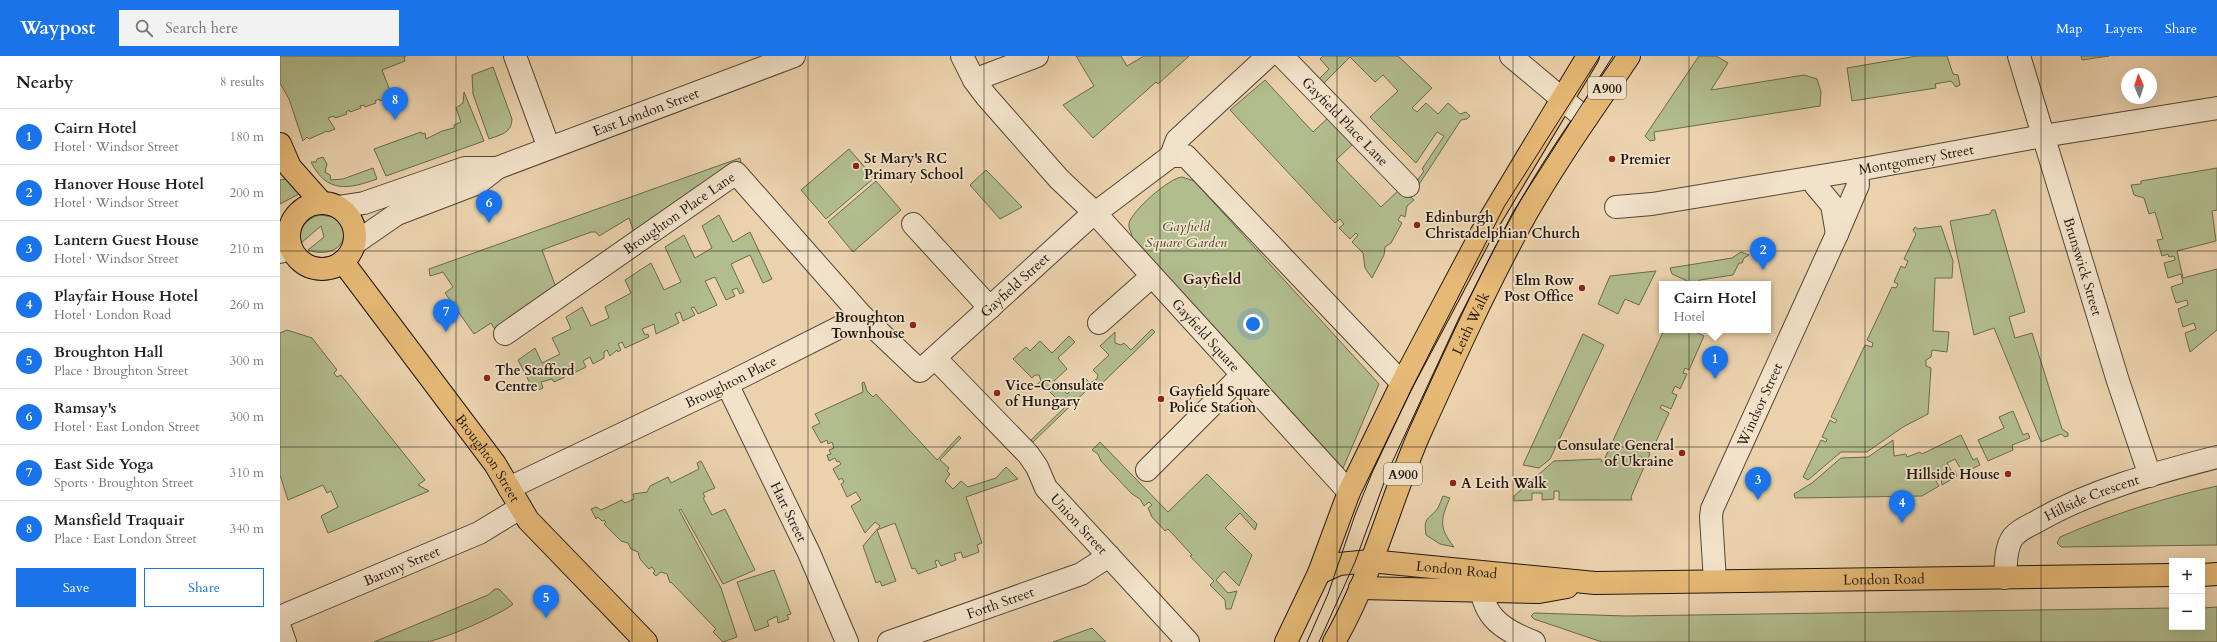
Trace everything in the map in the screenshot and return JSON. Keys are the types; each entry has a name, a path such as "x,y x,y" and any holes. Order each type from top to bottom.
{"main road":[{"name":"A900","path":"1286,642 1319,573 1349,492 1402,383 1481,234 1561,98 1588,56"},
{"name":"Leith Walk","path":"1360,588 1409,459 1490,286 1533,203 1586,119 1629,56"},
{"path":"280,144 290,167 330,205 346,213 352,222 355,232 355,243 350,254 343,262 324,269 311,267 299,260 285,242 291,225 300,211 314,204 330,205"},
{"name":"Broughton Street","path":"343,262 496,464 528,520 646,642"},
{"name":"London Road","path":"1319,573 1339,564 1370,561 1538,592 1595,583 2169,575"},
{"path":"2205,575 2217,574"},
{"name":"London Road","path":"1360,588 1479,582"},
{"name":"A900","path":"1334,642 1360,588"}],"street":[{"path":"515,56 549,148"},
{"name":"East London Street","path":"355,243 397,214 478,183 497,168 794,56"},
{"name":"Gayfield Square","path":"962,56 974,80 1059,179 1095,213 1349,492"},
{"path":"974,80 1037,56"},
{"path":"1095,213 1171,156 1177,140 1268,56"},
{"name":"Gayfield Place Lane","path":"1282,56 1408,186"},
{"path":"1511,56 1586,119"},
{"name":"Brunswick Street","path":"2019,56 2118,381 2150,476"},
{"name":"Montgomery Street","path":"1616,207 1645,206 1813,178 2043,136 2217,108"},
{"path":"1171,156 1186,156 1402,383"},
{"name":"East London Street","path":"330,205 364,203 465,168 497,168"},
{"name":"Windsor Street","path":"1715,581 1710,517 1712,509 1858,185 1857,170"},
{"name":"Broughton Place Lane","path":"505,334 736,174 862,316"},
{"path":"1813,178 1816,186 1832,205 1836,219 1837,234"},
{"name":"Gayfield Street","path":"935,358 1095,213"},
{"path":"913,224 990,308"},
{"path":"1099,323 1152,276"},
{"path":"862,316 920,371 935,358"},
{"name":"Broughton Place","path":"509,488 727,384 862,316"},
{"name":"Union Street","path":"935,358 1028,454 1037,467 1046,488 1109,556 1178,639"},
{"path":"1147,470 1242,375"},
{"name":"Hart Street","path":"727,384 810,553 847,642"},
{"name":"Hillside Crescent","path":"2005,578 2008,548 2013,537 2021,530 2070,505 2150,476 2217,457"},
{"name":"Barony Street","path":"280,617 479,533 520,508"},
{"name":"Forth Street","path":"889,642 1081,574 1109,556"},
{"path":"1479,582 1485,606 1500,625 1517,635 1534,642"},
{"path":"280,628 285,642"}],"green space":[{"path":"280,56 406,56 404,57 405,61 382,70 392,96 380,101 379,99 375,101 376,103 365,107 364,105 360,106 361,108 350,112 349,110 346,112 347,114 335,118 334,116 328,118 335,129 309,139 307,137 303,141 289,99 280,83"},
{"path":"1076,56 1121,56 1127,66 1144,56 1189,56 1158,84 1156,82 1093,138 1063,105 1094,86"},
{"path":"1323,56 1398,56 1432,88 1412,108 1417,112 1426,103 1438,114 1448,103 1460,114 1466,112 1470,116 1467,119 1461,120 1418,186 1415,184 1424,171 1422,169 1444,136 1437,132 1416,163 1370,117 1398,91 1383,75 1375,82 1350,57 1321,86 1317,81 1329,69 1320,59"},
{"path":"1699,56 1716,56 1728,63 1711,90 1804,75 1817,79 1821,92 1820,106 1654,132 1655,140 1650,141 1645,136"},
{"path":"1917,56 1947,56 1953,74 1958,75 1960,85 1956,87 1951,81 1935,84 1936,88 1852,101 1847,68"},
{"path":"2081,56 2109,56 2082,60"},
{"path":"493,67 512,119 510,127 505,133 489,139 473,94 472,75"},
{"path":"1265,80 1313,132 1331,115 1356,141 1336,160 1381,207 1401,188 1414,200 1407,206 1405,217 1401,215 1398,220 1402,223 1391,243 1385,247 1384,255 1372,278 1365,268 1363,253 1352,242 1358,235 1356,233 1350,239 1339,228 1344,224 1340,219 1335,223 1230,110"},
{"path":"464,92 484,141 386,176 374,149 421,132 422,134 425,133 426,139 442,131 454,128 454,125 461,122 456,108 463,103"},
{"path":"849,149 874,178 826,219 801,190"},
{"path":"323,157 327,164 325,172 330,175 331,180 343,179 373,168 377,179 348,186 332,184 324,180 311,162 316,162 317,159"},
{"path":"740,158 741,162 635,235 629,218 599,236 596,232 591,232 542,250 557,290 496,331 491,323 474,334 445,293 453,287 443,272 430,276 429,269"},
{"path":"2217,168 2217,210 2212,211 2216,241 2177,251 2183,278 2217,269 2217,330 2190,352 2185,333 2196,329 2194,323 2183,327 2178,309 2188,305 2187,300 2176,303 2171,287 2183,283 2181,274 2168,278 2164,263 2175,260 2174,256 2169,257 2168,254 2162,256 2157,240 2163,239 2155,212 2149,214 2144,198 2134,195 2131,185 2141,184 2141,181"},
{"path":"986,170 1022,207 1000,219 970,185"},
{"name":"Gayfield Square Garden","path":"1182,177 1194,181 1379,384 1343,468 1132,237 1129,223 1137,211 1160,189"},
{"path":"286,179 299,194 280,204 280,180"},
{"path":"876,181 901,210 853,252 828,222"},
{"path":"1992,210 1995,210 2025,312 2009,317 2015,338 2032,333 2062,429 2068,433 2068,436 2065,437 2061,434 2041,442 1994,328 1974,335 1950,221 1990,214"},
{"path":"320,215 334,217 343,225 344,233 343,240 335,249 315,252 308,250 324,237 321,226 301,243 300,233 307,221"},
{"path":"719,215 733,242 750,232 772,279 763,283 750,255 731,264 744,292 740,294 737,288 732,290 735,296 726,300 715,277 705,281 717,305 698,314 694,307 691,308 695,315 683,321 680,312 675,314 679,323 656,334 654,324 642,329 645,335 648,334 649,337 625,348 622,342 618,344 621,350 618,352 617,350 610,356 607,350 604,352 604,358 593,364 590,357 583,361 586,367 574,373 570,366 562,371 565,377 554,382 552,379 541,382 543,388 538,390 536,385 532,387 518,360 535,348 542,363 560,354 552,338 571,329 566,317 582,307 591,326 609,318 605,307 631,293 625,280 651,263 664,290 681,282 665,247 684,235 695,258 712,248 702,226"},
{"path":"1941,226 1953,261 1952,278 1935,278 1933,331 1949,332 1947,352 1932,350 1931,357 1926,360 1926,366 1931,368 1928,414 1903,427 1867,452 1841,452 1808,480 1803,477 1821,440 1826,442 1827,439 1822,437 1830,420 1835,423 1837,420 1831,417 1865,345 1872,347 1873,343 1867,340 1892,287 1896,288 1898,284 1894,282 1901,266 1905,268 1908,261 1904,259 1916,234 1913,230 1915,227 1918,229"},
{"path":"1741,252 1749,255 1744,258 1742,263 1739,263 1733,275 1698,281 1687,281 1672,274 1670,268 1732,258"},
{"path":"1656,271 1639,305 1625,299 1618,314 1598,304 1610,276"},
{"path":"1152,329 1155,332 1094,391 1090,387 1033,442 1031,440 1065,407 1043,385 1038,389 1035,386 1041,381 1039,375 1035,375 1032,378 1013,359 1026,347 1030,351 1040,341 1052,353 1069,336 1075,342 1058,358 1067,369 1054,381 1067,394 1085,378 1090,383 1097,379 1098,375 1093,370 1109,355 1100,346 1115,332 1115,343 1121,345 1124,343 1131,350"},
{"path":"287,330 312,338 337,370 334,373 337,377 341,375 425,480 418,485 429,491 328,533 321,516 338,507 331,491 327,493 323,485 288,500 280,475 280,333"},
{"path":"1663,333 1698,333 1704,336 1689,370 1685,368 1683,373 1687,374 1680,389 1675,386 1672,393 1677,395 1671,409 1662,405 1660,408 1669,413 1653,448 1642,443 1639,448 1650,453 1648,459 1641,457 1638,462 1644,467 1631,497 1632,500 1559,500 1559,491 1554,491 1554,499 1542,500 1542,493 1532,493 1532,500 1514,501 1514,496 1554,461 1601,459 1602,462 1607,459 1605,458"},
{"path":"1583,334 1604,345 1599,356 1550,459 1539,468 1523,465"},
{"path":"864,382 867,391 873,397 876,394 937,460 959,436 961,438 940,460 949,468 947,471 950,474 945,481 953,489 961,481 968,487 996,478 1006,467 1018,479 966,497 982,543 977,545 979,552 963,558 961,552 954,554 956,560 941,566 938,560 935,561 937,567 918,574 915,568 912,569 895,523 877,530 896,581 882,586 880,581 876,583 863,546 880,526 875,522 865,533 851,506 861,500 856,492 847,497 841,484 844,482 842,478 839,480 833,469 841,464 839,461 837,462 835,458 829,461 827,455 831,454 829,450 834,448 832,442 828,444 827,440 821,443 812,427 820,423 815,414 863,392 862,383"},
{"path":"2013,411 2023,435 2028,433 2030,438 2012,445 2013,450 1988,461 1978,440 2004,428 1999,417"},
{"path":"1961,435 1973,460 1977,458 1980,465 1963,473 1955,459 1947,463 1952,472 1955,471 1957,476 1942,485 1941,479 1936,481 1939,486 1922,496 1795,498 1794,494 1812,483 1841,458 1868,457 1893,440 1894,456 1906,454 1907,457 1920,452 1922,454"},
{"path":"1100,442 1168,512 1207,474 1257,524 1255,530 1240,513 1225,528 1252,555 1239,586 1224,571 1216,580 1228,593 1237,591 1231,609 1226,609 1225,600 1210,585 1214,581 1190,556 1192,555 1168,529 1165,531 1152,517 1148,508 1152,505 1149,502 1144,506 1140,499 1132,494 1101,461 1098,454 1092,450"},
{"path":"701,461 715,488 703,493 705,497 703,498 712,515 725,509 755,570 723,584 681,509 679,510 721,588 737,637 723,642 713,632 716,629 671,582 670,583 667,574 661,572 656,576 653,573 655,571 652,567 649,569 640,559 638,552 631,549 628,543 621,541 604,524 606,522 604,520 602,521 598,517 596,519 591,509 596,507 601,510 622,500 625,503 634,499 633,494 647,492 650,486 668,477 671,483 699,469 697,463"},
{"path":"2217,486 2217,545 2061,547 2057,543 2060,537 2117,514"},
{"path":"1443,496 1450,498 1444,512 1443,524 1446,534 1454,547 1440,544 1426,535 1426,521 1438,508"},
{"path":"774,570 791,614 787,615 789,619 778,623 777,616 767,621 769,626 755,631 737,582"},
{"path":"495,589 499,589 513,604 497,614 471,626 445,637 426,642 374,642 488,595"},
{"path":"2217,607 2217,642 1602,642 1534,619 1531,616 1534,613 1626,616 2169,608 2169,630 2205,630 2205,608"},
{"path":"1092,628 1106,642 1053,642"}],"tram line":[{"path":"1307,642 1328,594 1355,515 1372,473 1412,388 1504,207 1600,56"},
{"path":"1319,642 1355,562 1389,469 1459,318 1513,212 1613,56"}],"place":[{"name":"Mansfield Traquair","path":"395,120"},
{"name":"Premier","path":"1612,159"},
{"name":"St Mary's RC Primary School","path":"856,166"},
{"name":"Ramsay's","path":"489,223"},
{"name":"Edinburgh Christadelphian Church","path":"1417,225"},
{"name":"Hanover House Hotel","path":"1763,270"},
{"name":"Elm Row Post Office","path":"1582,288"},
{"name":"Broughton Townhouse","path":"913,325"},
{"name":"East Side Yoga","path":"446,332"},
{"name":"The Stafford Centre","path":"487,378"},
{"name":"Cairn Hotel","path":"1715,379"},
{"name":"Vice-Consulate of Hungary","path":"997,393"},
{"name":"Gayfield Square Police Station","path":"1161,399"},
{"name":"Consulate General of Ukraine","path":"1682,453"},
{"name":"Hillside House","path":"2008,474"},
{"name":"A Leith Walk","path":"1453,483"},
{"name":"Lantern Guest House","path":"1758,500"},
{"name":"Playfair House Hotel","path":"1902,523"},
{"name":"Broughton Hall","path":"546,618"}],"district":[{"name":"Gayfield","path":"1212,279"}]}
